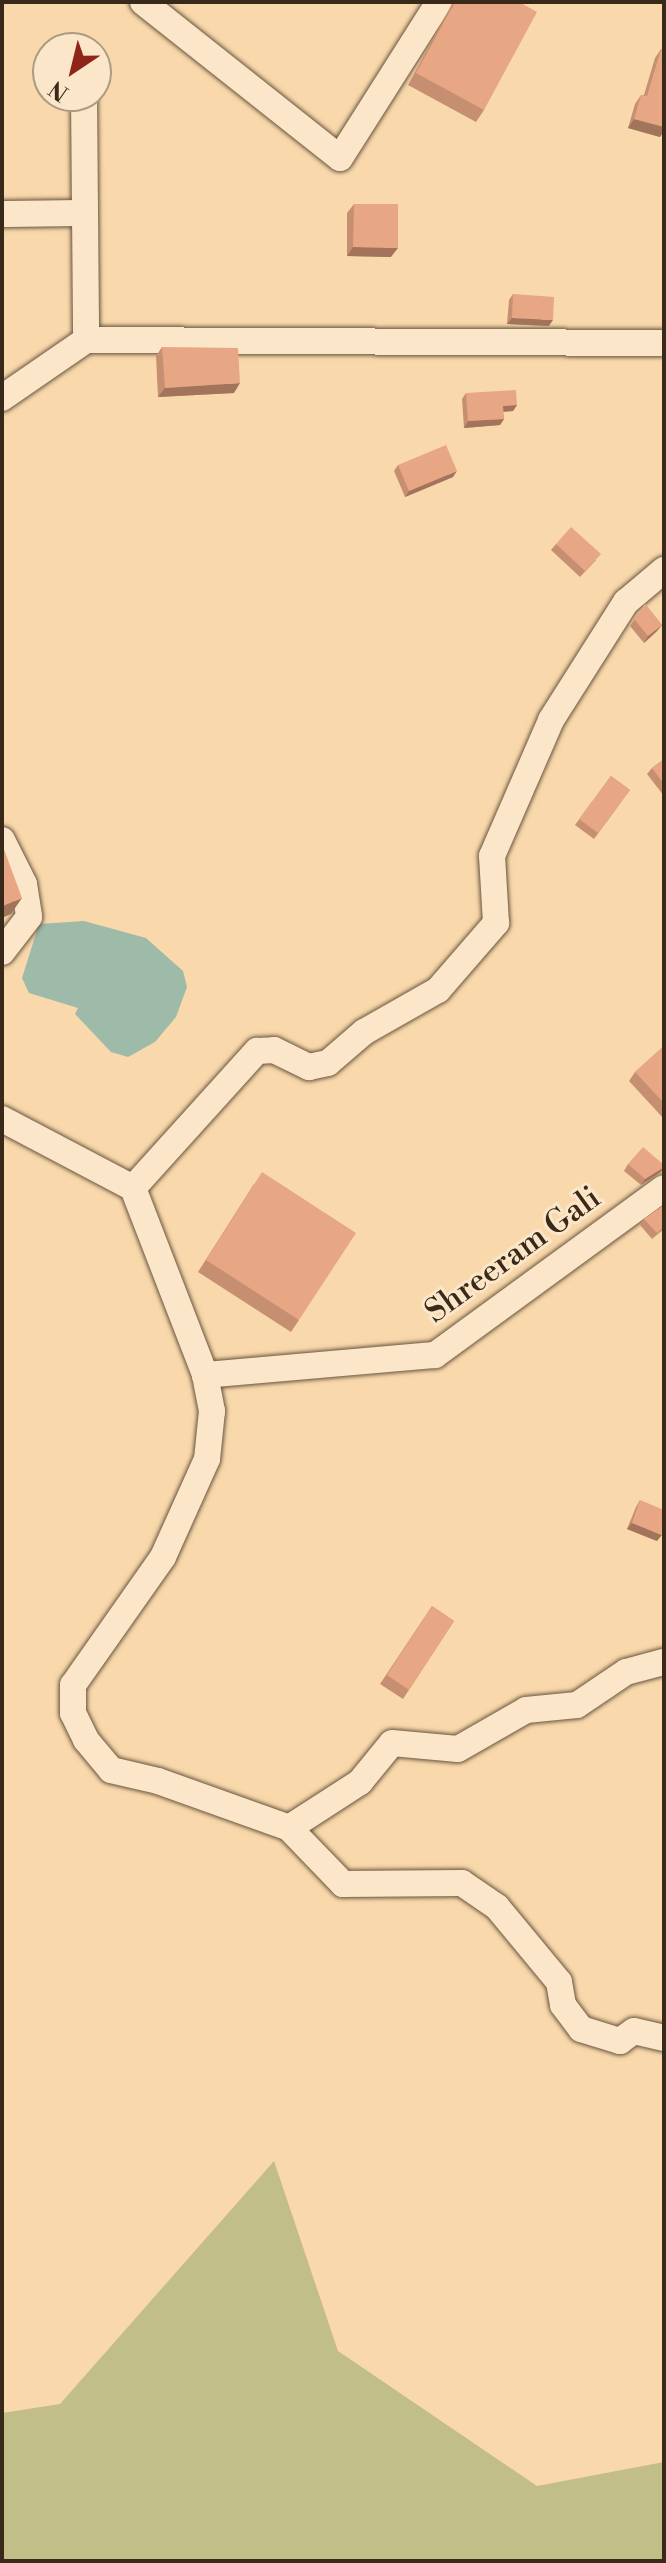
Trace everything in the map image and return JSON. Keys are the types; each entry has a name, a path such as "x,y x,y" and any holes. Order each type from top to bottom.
{"street":[{"path":"143,2 340,158 439,2"},
{"path":"84,112 86,340"},
{"path":"2,214 85,213"},
{"path":"2,398 86,340 664,343"},
{"path":"133,1188 257,1051 274,1050 309,1067 328,1063 364,1032 438,990 496,923 492,856 551,720 626,602 664,570"},
{"path":"2,840 24,884 29,917 2,952"},
{"path":"2,1119 133,1188 205,1375 212,1411 207,1459 163,1557 73,1685 73,1713 86,1740 111,1770 158,1781 289,1828 343,1884 462,1883 497,1907 559,1982 563,2005 581,2029 620,2041 634,2031 664,2038"},
{"name":"Shreeram Gali","path":"205,1375 435,1355 664,1188"},
{"path":"289,1828 360,1782 392,1743 458,1749 526,1710 577,1705 626,1672 664,1662"}],"shaded area":[{"path":"84,921 146,938 183,971 187,987 176,1017 155,1042 128,1057 111,1052 75,1014 78,1008 29,993 22,978 39,924"},
{"path":"274,2161 338,2351 537,2486 664,2462 664,2561 2,2561 2,2413 60,2404"}],"building":[{"path":"455,2 519,2 537,12 484,110 416,73"},
{"path":"661,49 664,49 664,127 634,119 641,95 647,96"},
{"path":"354,204 398,204 398,248 353,247"},
{"path":"513,294 554,297 553,320 512,318"},
{"path":"162,347 238,348 240,383 165,388"},
{"path":"516,390 517,405 503,406 504,419 468,421 466,393"},
{"path":"446,445 457,471 409,491 398,465"},
{"path":"571,527 601,554 585,571 556,544"},
{"path":"645,604 662,625 648,636 634,619"},
{"path":"664,759 664,784 652,768"},
{"path":"611,776 630,790 598,833 579,819"},
{"path":"2,844 22,898 2,906"},
{"path":"664,1046 664,1103 635,1072"},
{"path":"643,1147 664,1165 645,1179 628,1164"},
{"path":"262,1172 356,1233 299,1320 206,1260"},
{"path":"664,1205 664,1227 657,1233 644,1219"},
{"path":"640,1500 664,1510 662,1535 632,1523"},
{"path":"432,1606 454,1621 409,1690 387,1675"}]}
